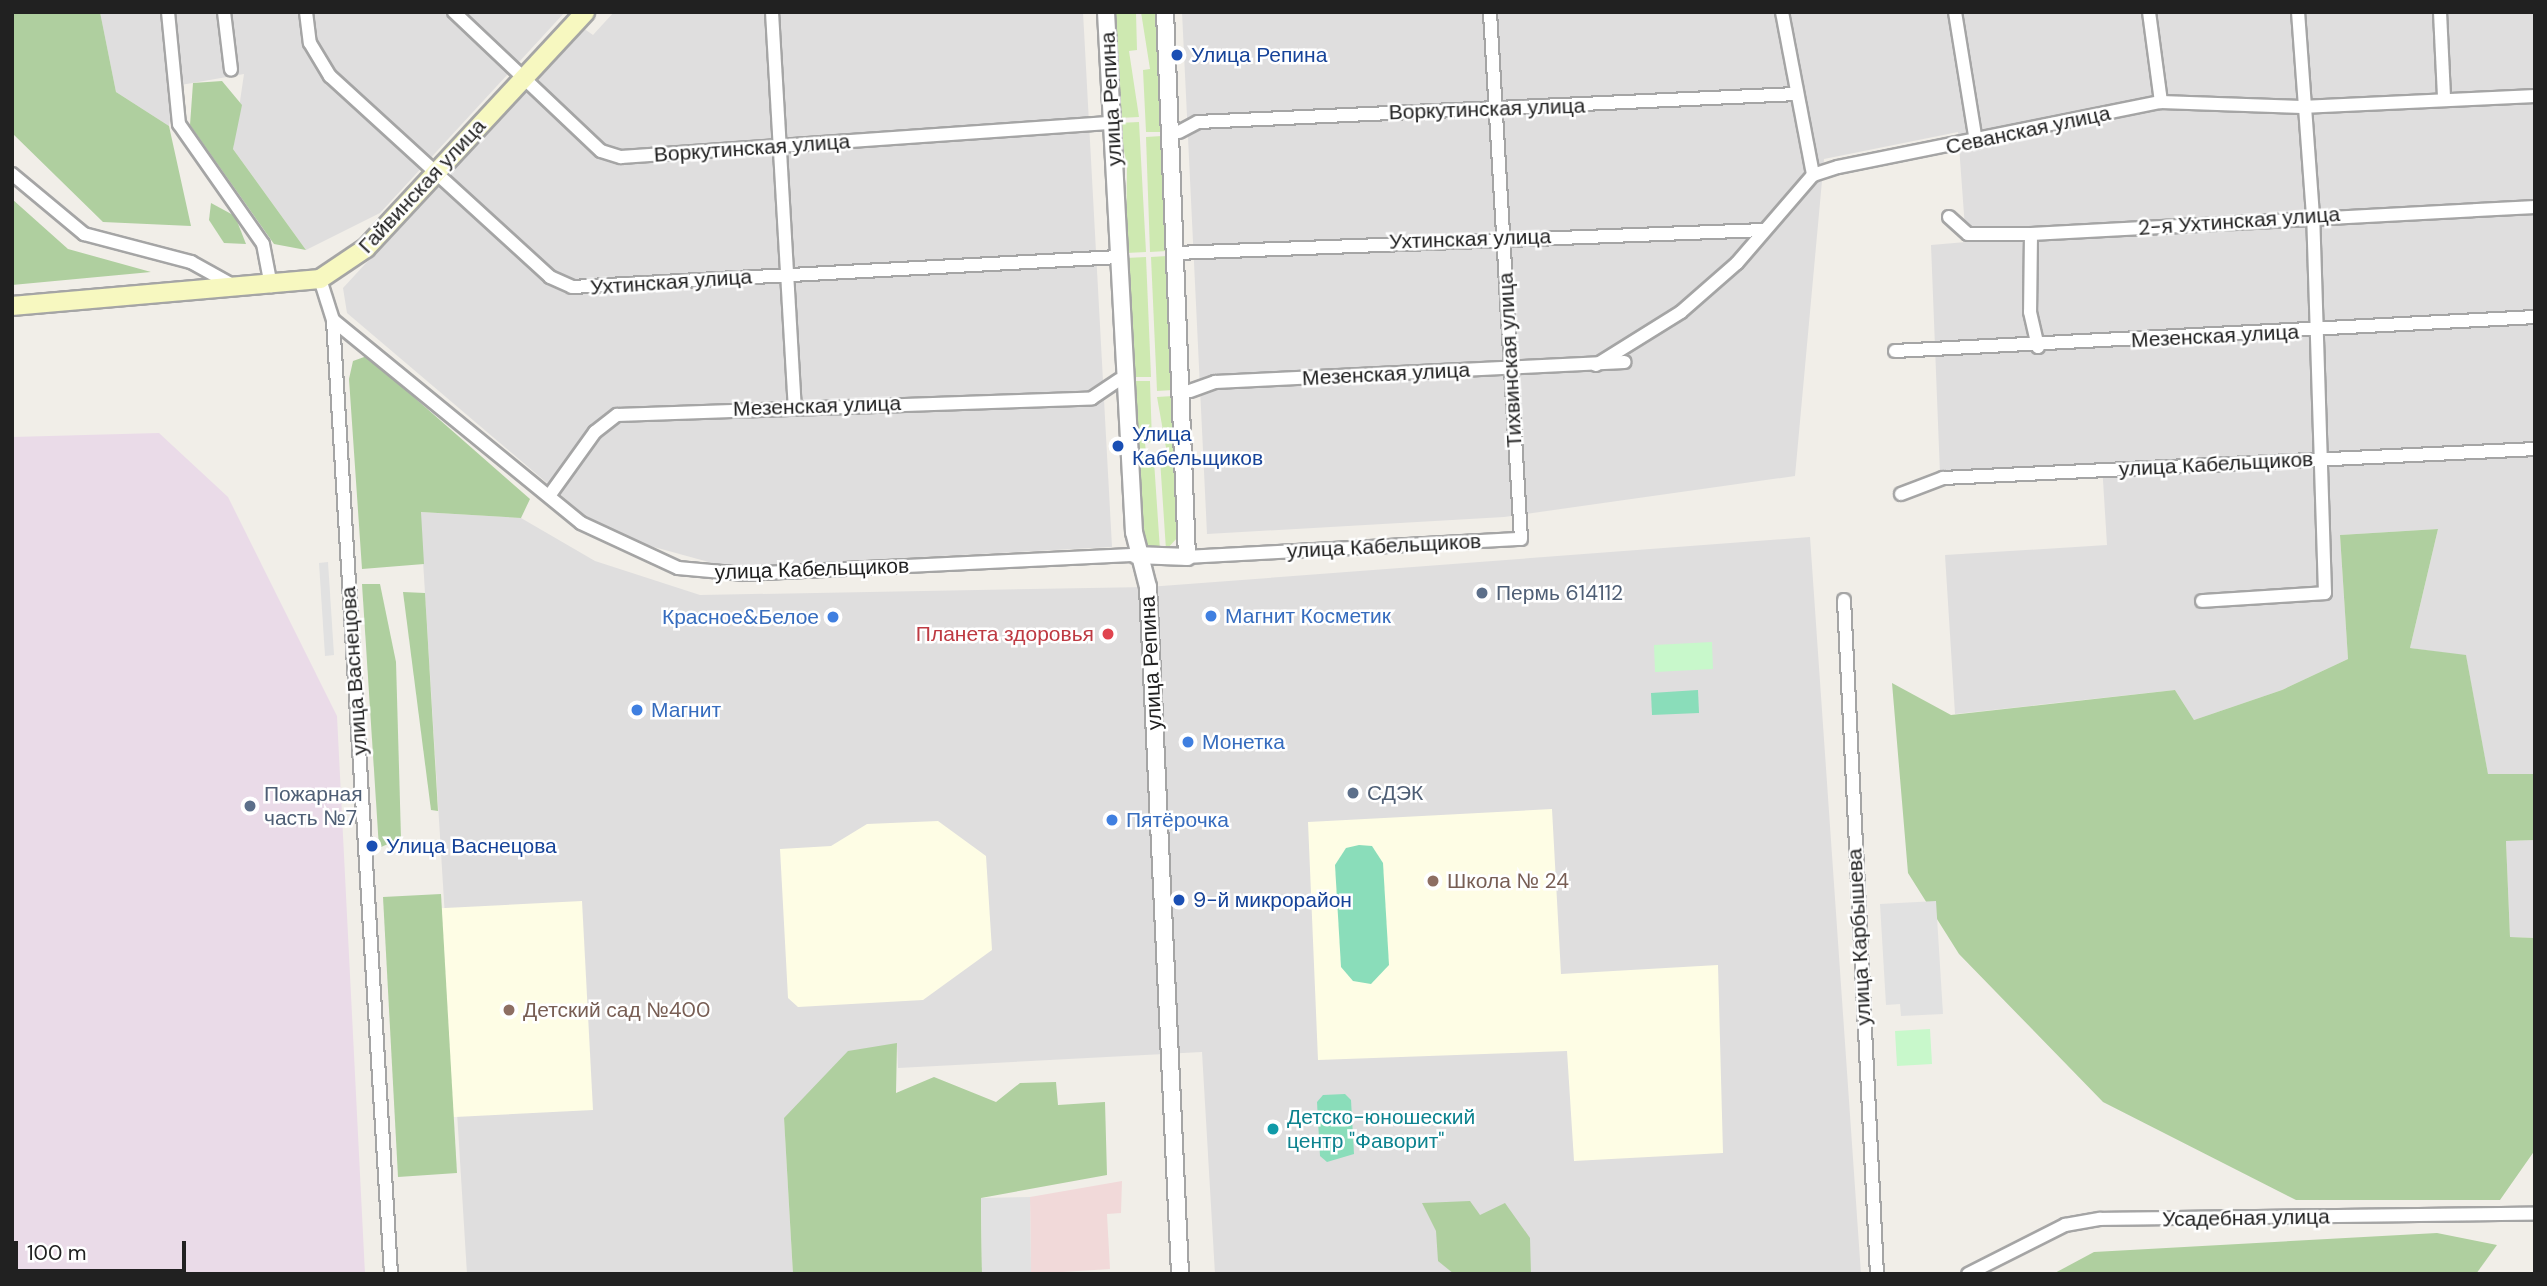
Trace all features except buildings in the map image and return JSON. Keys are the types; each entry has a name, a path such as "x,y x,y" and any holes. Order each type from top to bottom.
{"main road":[{"name":"Гайвинская улица","path":"12,306 271,286 320,279 366,248 585,12"}],"street":[{"path":"168,12 179,124 263,244 271,286"},
{"path":"225,12 232,70"},
{"name":"Ухтинская улица","path":"306,12 310,43 330,76 550,277 572,287 1119,257"},
{"name":"Воркутинская улица","path":"454,12 601,151 621,157 1104,122"},
{"path":"772,12 795,405"},
{"name":"улица Репина","path":"1106,12 1136,555 1148,587 1180,1274"},
{"path":"1165,12 1187,557"},
{"name":"Тихвинская улица","path":"1490,12 1521,539"},
{"path":"1596,365 1674,318 1764,230 1814,175 1782,12"},
{"path":"1955,12 1976,142"},
{"path":"2149,12 2161,102"},
{"path":"2202,601 2325,593 2313,216 2302,107 2298,12"},
{"path":"2440,12 2444,96"},
{"name":"Воркутинская улица","path":"1179,132 1198,122 1797,93"},
{"name":"Севанская улица","path":"1814,175 2161,102 2302,107 2444,96 2535,96"},
{"path":"12,174 84,234 191,262 239,288"},
{"name":"2-я Ухтинская улица","path":"1949,217 1968,234 2031,234 2313,216 2535,207"},
{"name":"Ухтинская улица","path":"1176,253 1503,237 1764,230"},
{"path":"2031,234 2030,312 2038,347"},
{"name":"улица Васнецова","path":"320,279 333,320 391,1274"},
{"name":"Мезенская улица","path":"1895,351 2038,347 2535,317"},
{"name":"улица Кабельщиков","path":"333,320 549,496 629,549 709,573 1136,555 1164,558 1521,539"},
{"name":"Мезенская улица","path":"1190,391 1215,382 1625,362"},
{"name":"Мезенская улица","path":"549,496 595,432 617,415 795,405 1092,398 1119,380"},
{"name":"улица Кабельщиков","path":"1901,494 1943,478 2535,449"},
{"path":"1148,587 1164,558"},
{"name":"улица Карбышева","path":"1844,600 1877,1274"},
{"name":"Усадебная улица","path":"1968,1274 2066,1225 2100,1219 2535,1214"}],"shaded area":[{"path":"100,12 565,12 380,213 306,250 233,149 244,74 175,86 169,126 116,92"},
{"path":"614,12 1083,12 1112,547 727,567 632,541 587,517 347,313 343,288 583,28 593,35"},
{"path":"1182,12 2535,12 2535,774 2488,775 2466,656 2410,648 2438,529 2340,535 2348,659 2282,690 2194,720 2175,690 1955,714 1945,555 2107,545 2102,464 1940,474 1931,245 1966,242 1958,132 1824,159 1795,476 1504,517 1207,534"},
{"path":"159,433 228,497 337,716 365,1274 12,1274 12,437"},
{"path":"420,512 521,518 595,561 700,595 1148,587 1810,537 1861,1274 1215,1274 1202,1052 898,1068 897,1043 784,1118 793,1274 467,1274"},
{"path":"328,562 334,655 325,656 319,563"},
{"name":"Школа № 24","path":"1552,809 1561,974 1718,965 1723,1153 1574,1161 1567,1051 1318,1060 1308,822"},
{"path":"938,821 986,856 992,950 923,1000 798,1007 788,998 780,849 831,846 867,824"},
{"path":"2535,840 2535,938 2510,937 2506,841"},
{"name":"Детский сад №400","path":"582,901 593,1110 435,1118 425,909"},
{"path":"1936,901 1943,1014 1901,1016 1900,1004 1886,1005 1880,904"},
{"path":"1122,1181 1121,1213 1107,1214 1110,1269 1031,1274 1030,1197"},
{"path":"1030,1197 1031,1274 982,1274 981,1198"}],"green space":[{"path":"12,12 100,12 116,92 169,126 191,226 103,222 12,133"},
{"path":"1113,12 1136,12 1137,50 1129,51 1139,117 1119,118"},
{"path":"1141,12 1156,12 1161,132 1146,132 1143,70 1150,69"},
{"path":"222,81 242,105 233,149 306,250 274,244 190,125 193,83"},
{"path":"1139,122 1146,252 1126,253 1127,165 1118,123"},
{"path":"1162,136 1167,251 1150,252 1146,137"},
{"path":"12,199 68,249 151,272 12,285"},
{"path":"211,203 235,216 246,244 224,243 209,220"},
{"path":"1167,256 1173,390 1157,391 1151,257"},
{"path":"1146,257 1151,377 1133,377 1126,258"},
{"path":"367,356 530,499 521,518 421,512 424,564 362,569 349,379 353,361"},
{"path":"1133,381 1150,381 1152,442 1145,443 1147,461 1154,461 1160,550 1147,548 1141,533"},
{"path":"1173,396 1178,537 1166,550 1160,459 1168,459 1157,397"},
{"path":"2438,529 2410,648 2466,655 2488,774 2535,774 2535,840 2506,841 2510,937 2535,938 2535,1150 2500,1200 2296,1200 2103,1102 1959,954 1908,873 1892,683 1951,715 2175,690 2194,720 2282,690 2348,659 2340,535"},
{"path":"362,584 380,584 396,662 401,838 379,848"},
{"path":"403,592 425,593 438,811 431,810"},
{"path":"1712,642 1713,669 1655,672 1654,645"},
{"path":"1698,690 1699,713 1652,715 1651,693"},
{"path":"1372,846 1383,863 1389,965 1371,984 1353,981 1341,967 1335,865 1346,848"},
{"path":"441,894 457,1173 398,1177 383,897"},
{"path":"1930,1029 1932,1064 1897,1066 1895,1031"},
{"path":"897,1043 896,1093 934,1077 996,1102 1020,1083 1056,1082 1058,1105 1105,1102 1107,1175 981,1198 982,1274 793,1274 784,1118 848,1051"},
{"path":"1345,1094 1351,1100 1354,1154 1327,1162 1320,1156 1317,1102 1323,1095"},
{"path":"1470,1201 1480,1215 1505,1203 1530,1238 1531,1274 1454,1274 1438,1261 1436,1231 1422,1203"},
{"path":"2437,1233 2497,1245 2476,1274 2053,1274 2094,1252"}],"place":[{"name":"Улица Репина","path":"1177,55"},
{"name":"Улица Кабельщиков","path":"1118,446"},
{"name":"Пермь 614112","path":"1482,593"},
{"name":"Магнит Косметик","path":"1211,616"},
{"name":"Красное&Белое","path":"833,617"},
{"name":"Планета здоровья","path":"1108,634"},
{"name":"Магнит","path":"637,710"},
{"name":"Монетка","path":"1188,742"},
{"name":"СДЭК","path":"1353,793"},
{"name":"Пожарная часть №7","path":"250,806"},
{"name":"Пятёрочка","path":"1112,820"},
{"name":"Улица Васнецова","path":"372,846"},
{"name":"Школа № 24","path":"1433,881"},
{"name":"9-й микрорайон","path":"1179,900"},
{"name":"Детский сад №400","path":"509,1010"},
{"name":"Детско-юношеский центр \"Фаворит\"","path":"1273,1129"}]}
